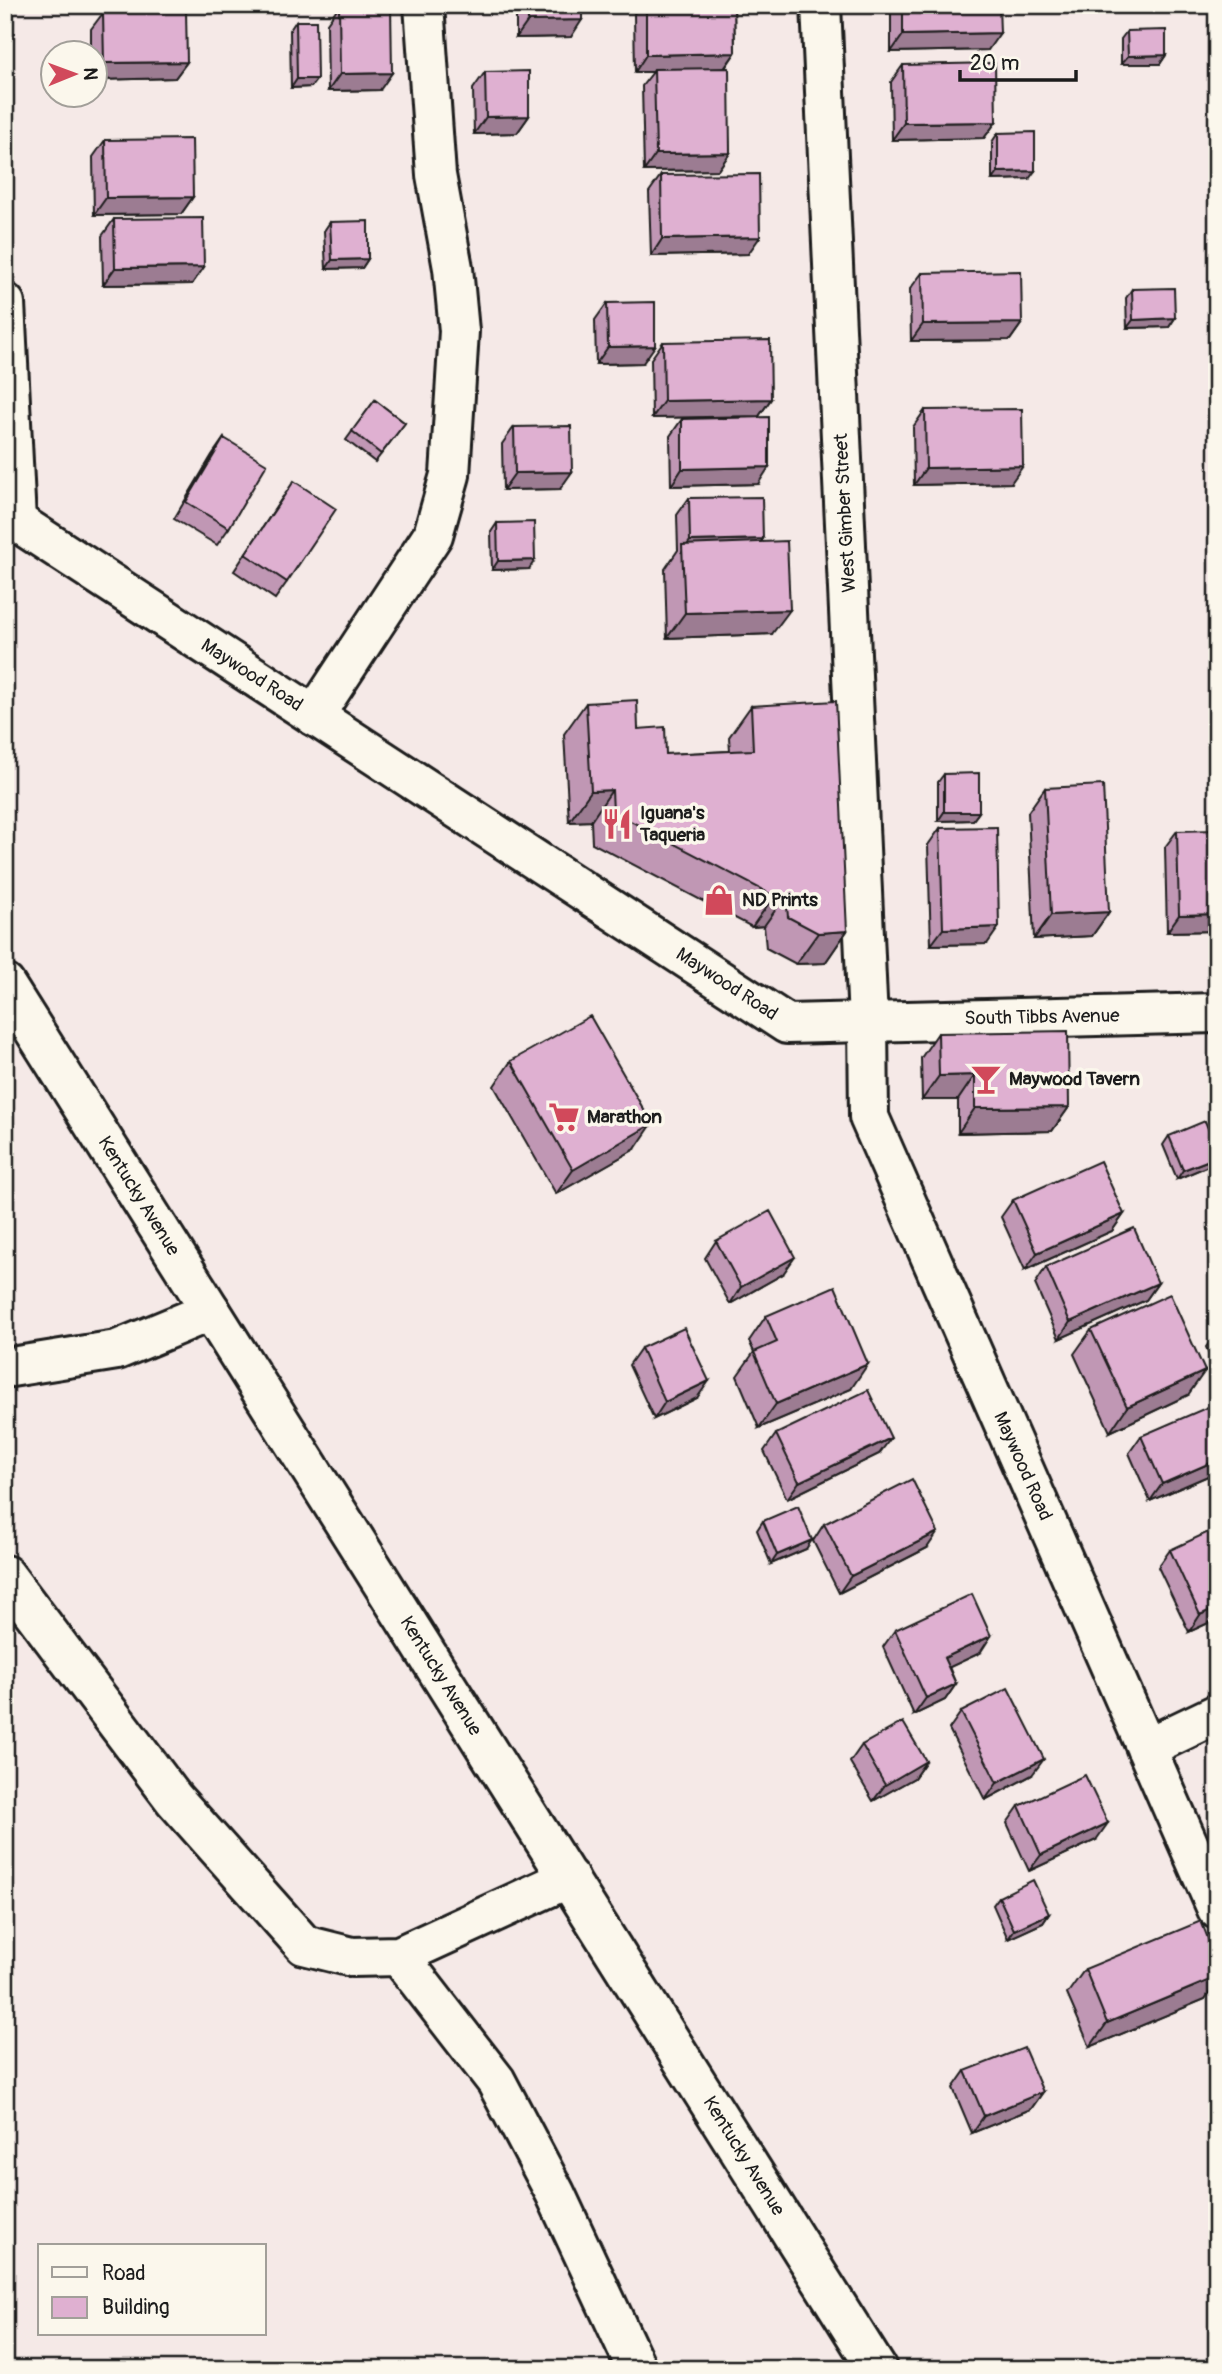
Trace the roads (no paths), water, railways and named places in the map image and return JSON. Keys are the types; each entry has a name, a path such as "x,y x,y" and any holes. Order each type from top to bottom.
{"main road":[{"path":"314,716 433,535 450,475 459,331 453,268 436,175 424,5"},
{"name":"West Gimber Street","path":"821,5 868,1021"},
{"path":"5,303 10,518"},
{"name":"Maywood Road","path":"10,518 788,1024 868,1021 869,1117 1217,1909"},
{"name":"Kentucky Avenue","path":"5,984 877,2369"},
{"name":"South Tibbs Avenue","path":"868,1021 1217,1013"},
{"path":"5,1368 117,1350 211,1311"},
{"path":"5,1575 174,1799 304,1945 352,1957 399,1956 569,1878"},
{"path":"1146,1748 1217,1714"},
{"path":"399,1956 496,2081 555,2193 637,2369"}],"place":[{"name":"Iguana's Taqueria","path":"617,824"},
{"name":"ND Prints","path":"719,900"},
{"name":"Maywood Tavern","path":"986,1079"},
{"name":"Marathon","path":"564,1117"}]}
